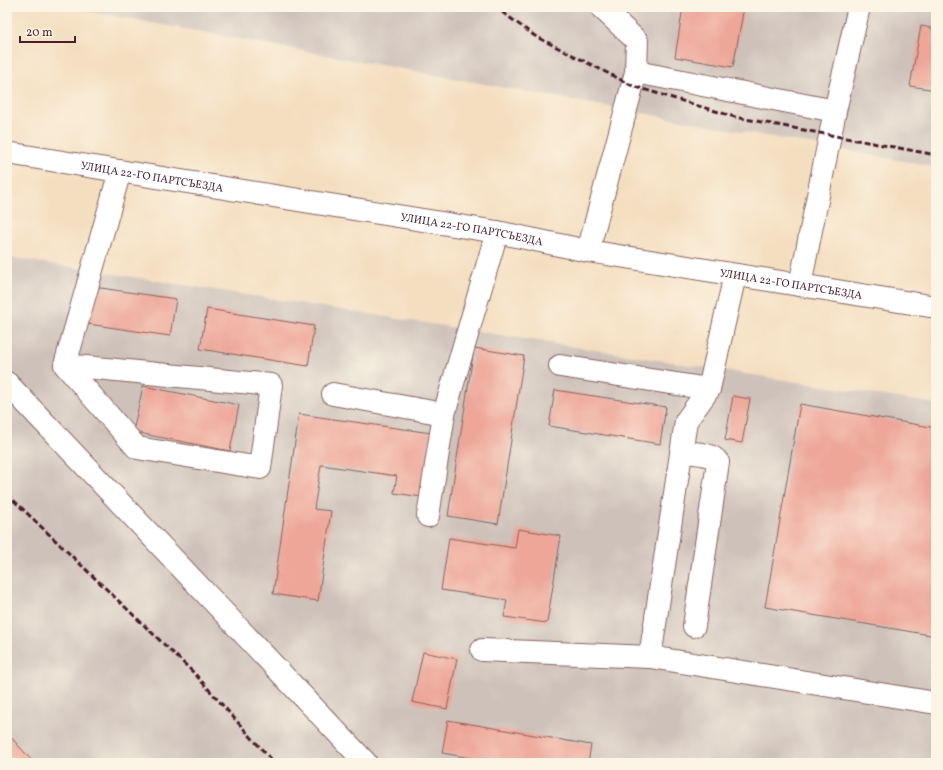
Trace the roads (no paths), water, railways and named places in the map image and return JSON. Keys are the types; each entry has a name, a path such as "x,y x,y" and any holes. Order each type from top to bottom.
{"street":[{"path":"588,251 636,72 637,41 601,7"},
{"path":"800,285 835,112 859,7"},
{"path":"636,72 835,112"},
{"name":"УЛИЦА 22-ГО ПАРТСЪЕЗДА","path":"7,152 497,232 588,251 936,307"},
{"path":"65,365 120,171"},
{"path":"428,516 444,414 497,232"},
{"path":"650,657 686,421 709,389 735,275"},
{"path":"65,365 271,385 260,468 137,448 65,365"},
{"path":"560,366 709,389"},
{"path":"7,383 366,763"},
{"path":"333,394 444,414"},
{"path":"681,452 709,456 715,458 718,462 694,626"},
{"path":"482,650 650,657 936,703"}],"railway":[{"path":"495,7 535,36 633,86 735,117 936,155"},
{"path":"7,494 195,674 274,763"}]}
